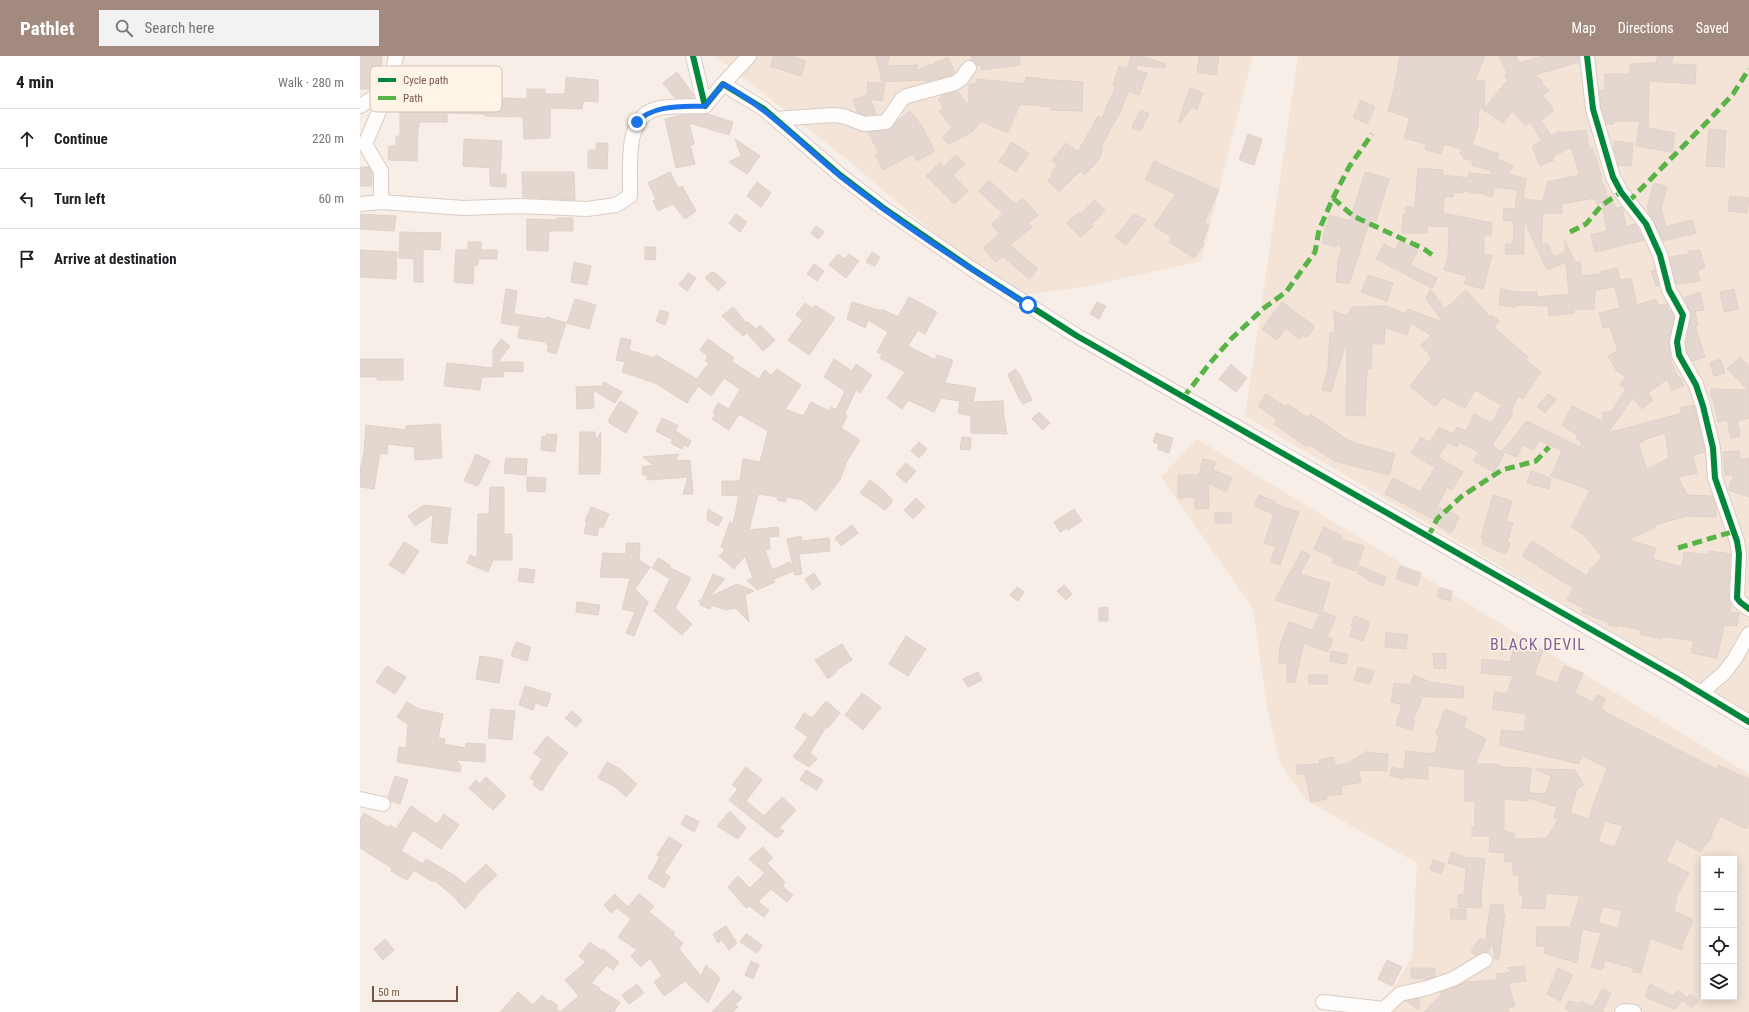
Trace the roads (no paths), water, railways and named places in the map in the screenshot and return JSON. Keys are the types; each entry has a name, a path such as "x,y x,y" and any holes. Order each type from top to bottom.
{"street":[{"path":"394,66 396,56"},
{"path":"693,56 705,106"},
{"path":"360,204 381,202 464,208 520,206 587,209 616,205 630,196 633,133 637,122 644,114 657,109 705,106 749,56"},
{"path":"1587,56 1593,109 1613,177 1621,192 1646,224 1660,255 1669,290 1683,315 1677,342 1679,354 1696,385 1703,406 1713,448 1715,478 1738,548 1737,598 1749,609"},
{"path":"776,119 832,115 843,116 864,124 886,122 902,99 907,96 955,83 961,79 969,68"},
{"path":"723,84 751,100 776,119 840,175 882,207 972,269 1077,336 1749,722"},
{"path":"360,106 370,100"},
{"path":"379,112 365,144 381,171 381,202"},
{"path":"1700,693 1724,673 1734,660 1749,634"},
{"path":"360,799 383,804"},
{"path":"1323,1002 1356,1009 1384,1009 1400,994 1426,988 1453,979 1485,960"},
{"path":"1622,1012 1634,1012"}],"district":[{"name":"BLACK DEVIL","path":"1538,644"}]}
